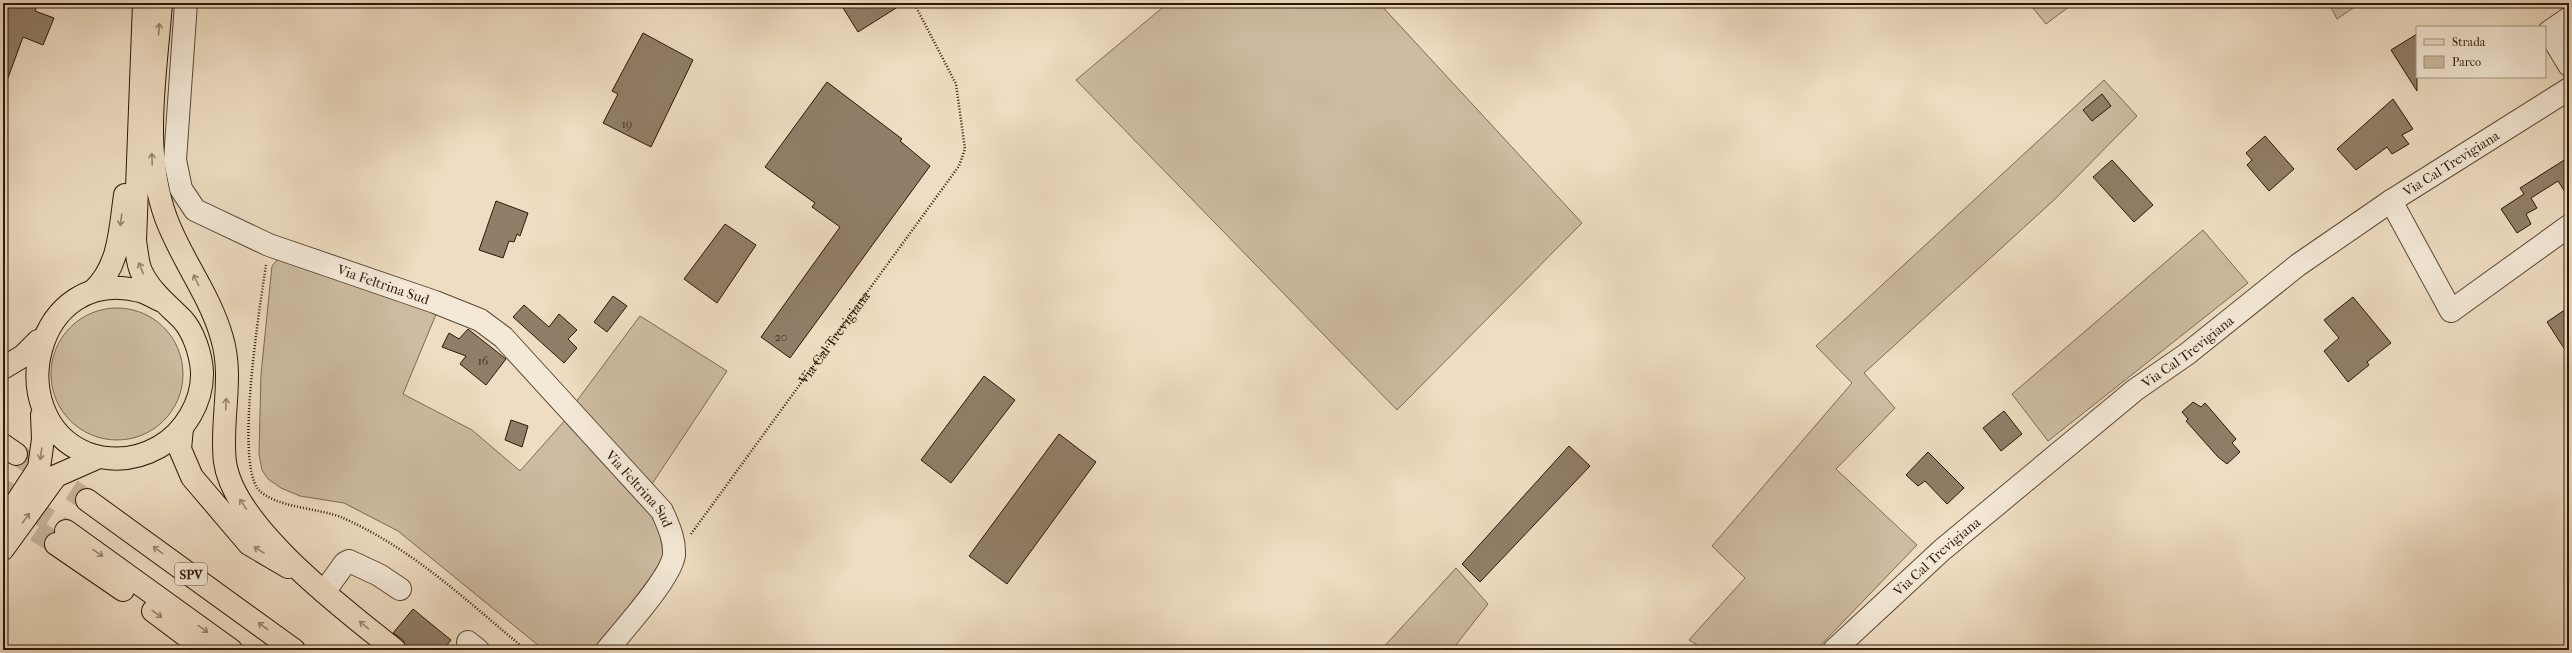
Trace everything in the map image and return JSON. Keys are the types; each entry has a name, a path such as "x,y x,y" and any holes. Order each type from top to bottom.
{"main road":[{"path":"144,3 135,241 142,271 162,301 183,320 197,345 202,372 198,400 182,428 167,443 146,454 123,459 99,457 71,446 56,435 42,415 34,395 31,373 34,351 42,331 56,313 73,300 93,291 117,288 132,290 162,301"},
{"path":"161,3 152,128 153,168 166,220 222,337 227,376 225,460 227,473 233,487 250,514 305,576 394,650"},
{"path":"93,291 110,272 118,240 140,84"},
{"path":"3,368 23,356 38,341"},
{"path":"3,523 39,468 43,440 42,415"},
{"path":"182,428 180,444 182,459 192,477 200,487 249,544 305,576"},
{"path":"3,549 56,476 99,457"},
{"name":"SPV","path":"87,500 294,650"},
{"name":"SPV","path":"205,650 61,538 231,650"}],"street":[{"name":"Via Feltrina Sud","path":"186,3 175,160 181,189 195,210 269,245 435,302 480,320 503,337 662,511 672,534 674,556"},
{"path":"2569,18 2547,33 2569,65"},
{"name":"Via Cal Trevigiana","path":"1834,650 1942,550 2135,390 2186,354 2298,265 2391,201 2569,89"},
{"path":"2391,201 2451,311 2569,226"},
{"path":"607,650 668,573 674,556"},
{"path":"324,592 345,563 349,562 380,575 400,589"}],"path":[{"name":"Via Cal Trevigiana","path":"674,556 778,417 960,166 965,148 956,84 914,3"},
{"path":"269,245 252,365 248,459 258,489 274,499 342,517 412,556 526,650"}],"green space":[{"path":"1168,3 1379,3 1582,223 1397,410 1076,80"},
{"path":"2029,3 2074,3 2046,24"},
{"path":"2329,3 2360,3 2337,19"},
{"path":"2104,80 2137,116 2053,201 1864,373 1895,408 1836,469 1917,545 1816,650 1705,650 1689,640 1745,578 1712,546 1852,383 1816,346"},
{"path":"2203,230 2248,283 2048,441 2012,394"},
{"path":"284,259 437,312 403,394 472,430 520,471 567,418 657,521 665,548 660,565 601,650 544,650 398,531 344,503 300,496 281,488 268,479 262,470 259,454 261,374 272,266 277,260"},
{"path":"117,308 142,313 159,323 168,332 178,349 183,374 178,399 168,416 159,425 142,435 117,440 92,435 75,425 66,416 56,399 51,374 56,349 66,332 75,323 92,313"},
{"path":"640,316 727,371 650,487 576,402"},
{"path":"1456,568 1488,604 1452,650 1381,650"}],"building":[{"path":"3,3 38,3 35,11 54,18 43,45 23,37 5,86"},
{"path":"840,3 904,3 858,32"},
{"path":"643,33 693,60 651,147 603,123 618,94 612,91"},
{"path":"2416,35 2417,91 2391,50"},
{"path":"827,82 902,139 900,141 930,166 790,358 761,337 840,227 812,207 815,203 765,167"},
{"path":"2102,94 2111,106 2092,121 2083,110"},
{"path":"2393,99 2413,129 2402,135 2409,144 2392,154 2387,147 2356,170 2337,149"},
{"path":"2265,136 2294,169 2269,191 2247,165 2252,160 2246,153"},
{"path":"2569,157 2569,198 2558,181 2531,198 2537,208 2526,214 2531,224 2517,233 2501,209 2524,194 2520,188"},
{"path":"2112,160 2153,205 2134,222 2093,177"},
{"path":"496,201 528,213 520,236 517,234 514,242 509,241 503,258 479,250"},
{"path":"725,224 756,245 717,303 684,279"},
{"path":"613,296 627,306 607,332 594,322"},
{"path":"2353,297 2391,343 2367,362 2369,365 2348,382 2324,351 2339,338 2324,320"},
{"path":"524,305 549,327 559,314 577,330 568,339 577,348 564,363 513,317"},
{"path":"2569,307 2569,356 2547,322"},
{"path":"468,329 506,359 486,385 460,364 466,356 442,347 449,333 459,339"},
{"path":"984,376 1015,400 951,483 921,460"},
{"path":"2193,402 2201,407 2205,403 2236,439 2232,443 2240,452 2227,464 2218,457 2186,421 2188,419 2182,412"},
{"path":"2004,411 2022,434 2001,451 1983,428"},
{"path":"511,420 528,426 522,447 505,440"},
{"path":"1059,434 1096,462 1007,584 969,556"},
{"path":"1569,446 1590,466 1480,582 1462,564"},
{"path":"1928,452 1964,488 1947,504 1925,481 1918,486 1906,475"},
{"path":"413,609 451,640 443,650 407,650 403,640 393,633"}],"tunnel":[{"path":"16,454 87,500"},
{"path":"3,490 66,531"},
{"path":"9,512 56,544"}]}
